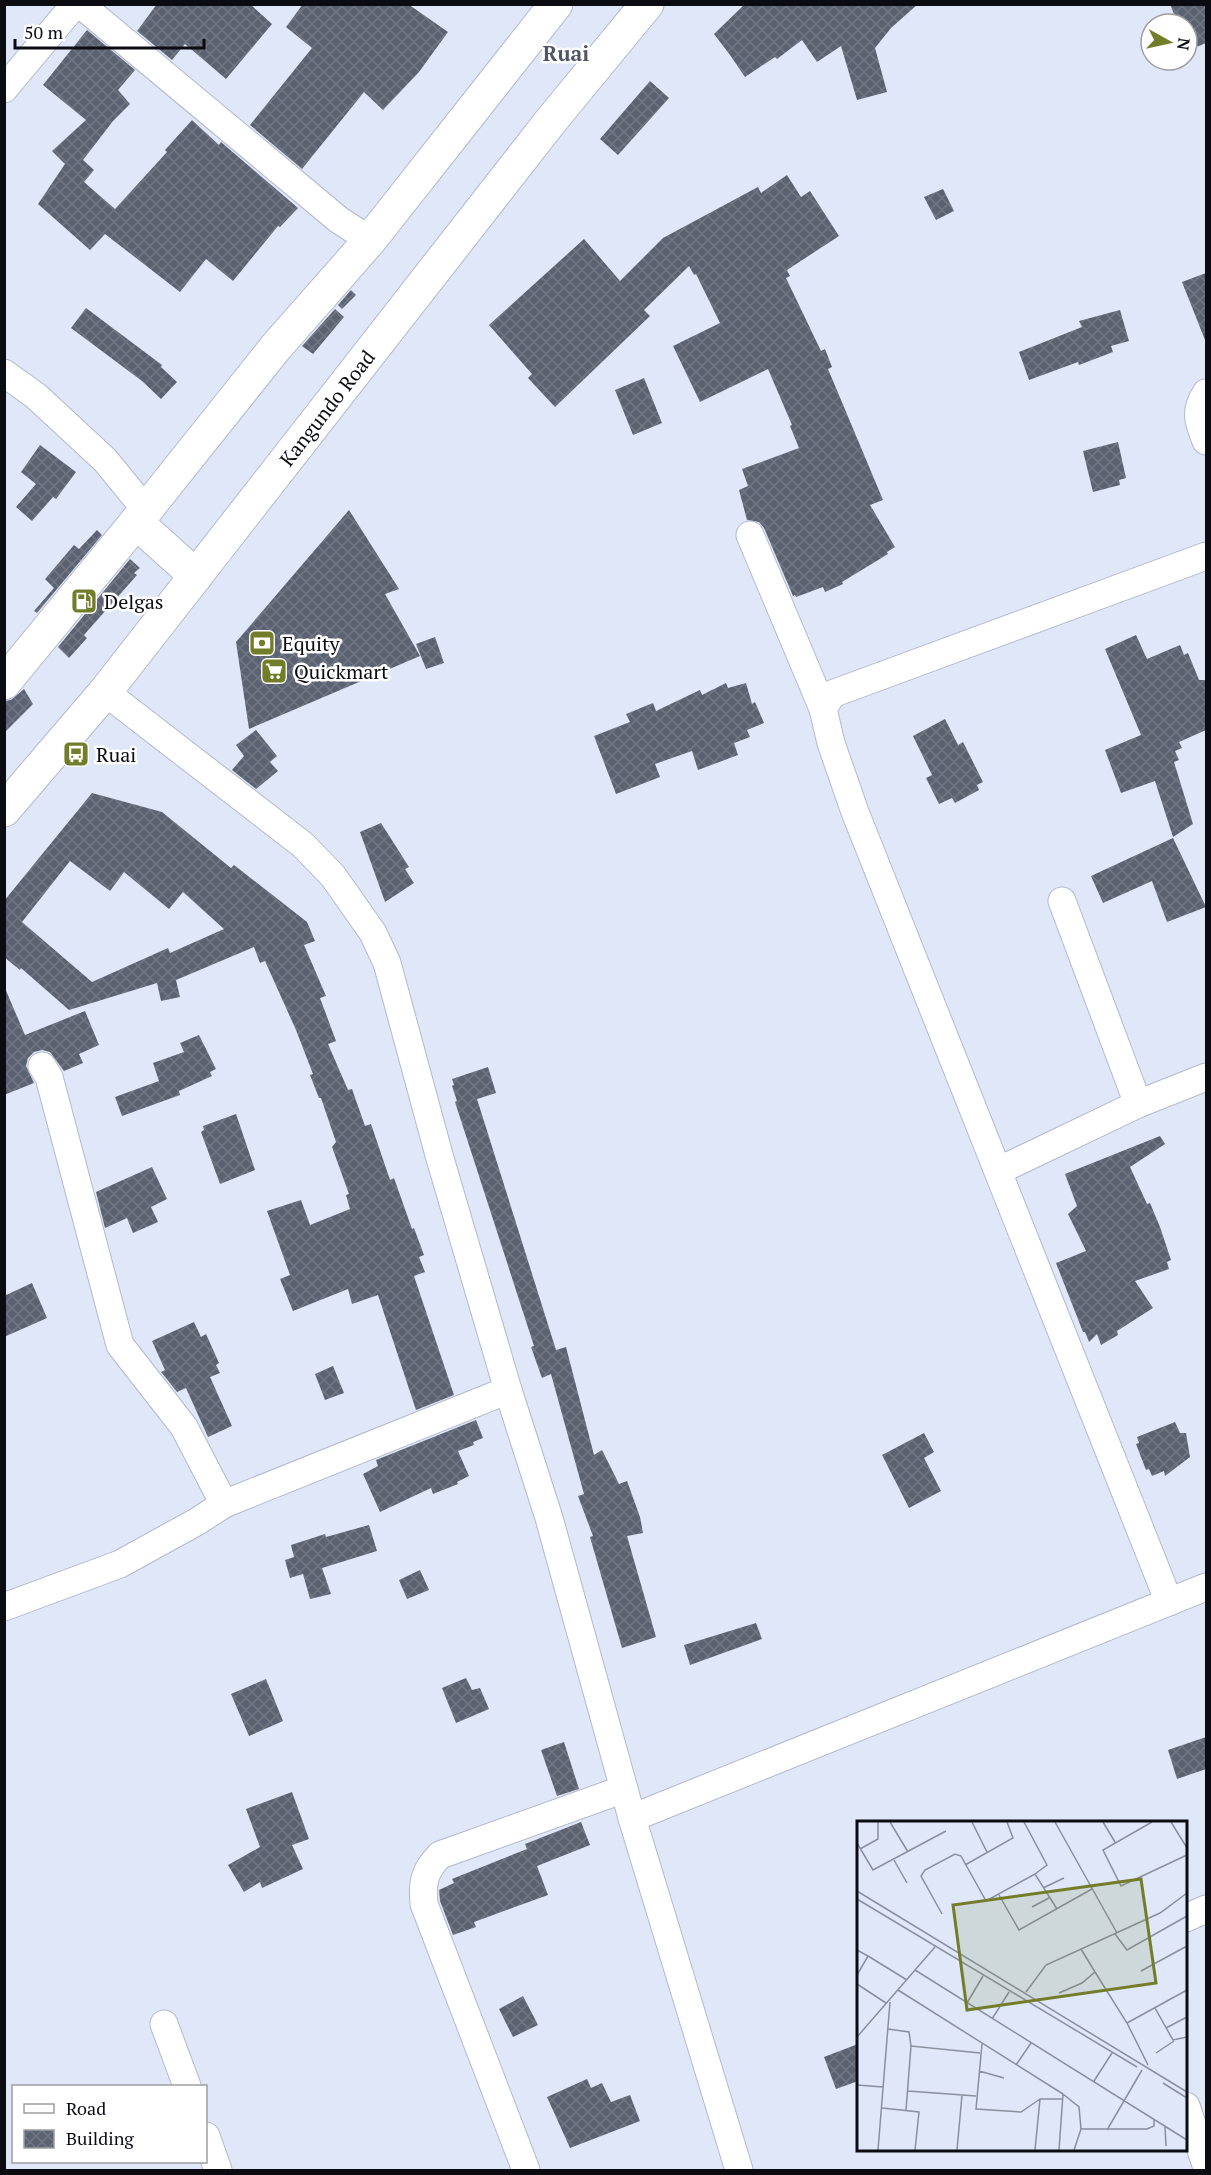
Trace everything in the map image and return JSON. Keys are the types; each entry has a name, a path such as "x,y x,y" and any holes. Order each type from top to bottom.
{"highway":[{"path":"4,683 276,346 370,240 556,4"},
{"name":"Kangundo Road","path":"4,810 105,692 550,122 647,4"},
{"path":"141,516 196,576"}],"street":[{"path":"4,89 75,4"},
{"path":"80,4 339,220 370,240"},
{"path":"4,373 36,396 105,460 141,516"},
{"path":"1206,393 1198,405 1198,422 1206,441"},
{"path":"750,536 823,710 831,742 855,812 1169,1602"},
{"path":"823,710 831,694 1206,556"},
{"path":"105,692 303,845 333,876 373,933 387,963 433,1133 508,1390 549,1518 632,1818 739,2170"},
{"path":"1062,901 1138,1104"},
{"path":"42,1066 49,1077 120,1345 184,1427 224,1504"},
{"path":"998,1171 1138,1104 1206,1077"},
{"path":"4,1607 120,1564 224,1504 508,1390"},
{"path":"632,1818 1206,1587"},
{"path":"526,2170 424,1904 423,1885 427,1872 440,1855 624,1789"},
{"path":"1187,1917 1206,1909"},
{"path":"164,2024 187,2085"},
{"path":"1187,2112 1206,2165"},
{"path":"207,2139 218,2170"}],"building":[{"path":"157,4 250,4 272,24 226,79 185,44 172,60 137,31"},
{"path":"303,4 408,4 448,32 419,72 383,110 364,92 302,169 250,125 312,48 286,27"},
{"path":"745,4 918,4 891,28 875,48 887,92 857,100 841,46 817,62 802,40 777,59 775,57 745,77 714,34"},
{"path":"1170,4 1206,4 1206,43 1199,46 1199,12 1173,12"},
{"path":"87,30 135,70 118,90 130,104 113,121 83,160 94,170 84,182 115,209 167,152 165,150 192,120 219,145 221,142 298,208 280,227 278,226 233,281 206,259 180,292 105,234 90,250 38,204 65,164 52,151 86,120 43,85"},
{"path":"650,81 669,98 618,155 600,139"},
{"path":"787,175 801,197 810,191 839,236 787,270 790,276 786,278 821,351 825,349 832,367 828,369 883,500 870,505 895,547 887,552 888,554 842,582 843,584 825,592 823,587 796,597 793,596 764,528 759,522 747,520 739,490 748,486 742,469 799,448 790,426 792,425 768,369 700,402 673,346 720,323 696,274 694,275 689,266 644,310 650,316 555,407 528,378 532,374 489,325 584,239 620,281 663,238 758,187 761,193"},
{"path":"943,189 954,211 936,220 924,197"},
{"path":"1206,273 1206,340 1205,340 1182,282"},
{"path":"351,290 356,295 342,309 338,305"},
{"path":"86,308 162,365 161,367 177,382 161,399 142,381 71,328"},
{"path":"335,309 344,317 313,354 302,346"},
{"path":"1120,310 1129,341 1111,346 1113,352 1029,380 1019,352 1082,327 1079,321"},
{"path":"644,378 662,423 633,435 615,390"},
{"path":"1118,442 1126,478 1119,480 1120,485 1093,492 1083,451"},
{"path":"40,445 76,472 56,499 53,497 32,521 16,507 36,484 21,472"},
{"path":"349,510 399,589 385,594 420,656 249,729 236,642"},
{"path":"97,530 102,535 37,613 34,611 54,588 45,579 74,545 79,549"},
{"path":"130,559 140,568 134,573 137,575 84,635 87,638 69,658 58,647"},
{"path":"1136,635 1147,659 1180,645 1184,655 1188,653 1199,680 1206,680 1206,730 1179,742 1182,748 1175,751 1179,760 1174,762 1193,824 1173,837 1155,781 1121,793 1105,750 1141,735 1105,649"},
{"path":"435,637 444,663 426,669 416,644"},
{"path":"726,683 728,688 746,683 752,704 755,702 764,723 747,730 750,737 734,743 738,755 698,770 692,751 655,764 660,777 616,794 594,736 630,722 626,714 653,703 656,711 700,690 702,695"},
{"path":"24,689 33,704 4,733 4,701 11,700"},
{"path":"945,719 958,745 963,742 983,782 977,785 979,790 955,803 952,798 939,804 926,778 932,775 913,736"},
{"path":"256,730 277,756 270,762 278,771 256,789 232,770 244,756 236,745"},
{"path":"92,793 162,812 231,868 234,865 307,922 315,941 304,945 326,996 320,998 336,1041 328,1044 348,1090 352,1089 365,1126 371,1124 390,1180 394,1178 424,1255 419,1257 425,1272 414,1276 454,1395 416,1410 378,1295 352,1304 348,1289 293,1311 280,1279 290,1275 267,1211 301,1200 310,1225 350,1209 346,1195 349,1194 332,1147 336,1142 321,1098 319,1098 310,1075 313,1074 265,961 260,963 254,947 176,980 180,997 161,1001 157,983 69,1010 21,968 20,970 4,957 4,901","holes":["70,861 110,891 124,872 169,909 183,892 224,929 170,953 168,948 92,982 22,922"]},
{"path":"381,823 409,867 405,869 414,883 385,902 360,832"},
{"path":"1173,838 1206,907 1167,922 1152,881 1103,903 1091,876"},
{"path":"4,986 25,1035 85,1011 99,1045 79,1054 83,1063 64,1071 50,1052 42,1050 34,1052 28,1058 26,1066 34,1083 4,1095"},
{"path":"199,1035 216,1069 210,1072 212,1076 179,1091 180,1095 122,1116 115,1097 159,1081 153,1063 184,1052 180,1043"},
{"path":"488,1067 496,1093 477,1099 556,1350 566,1347 594,1455 602,1450 619,1484 627,1481 640,1517 643,1533 627,1536 656,1637 622,1648 590,1537 593,1536 578,1496 584,1494 551,1374 542,1378 531,1347 534,1346 455,1102 457,1101 452,1079"},
{"path":"236,1114 255,1170 220,1184 201,1132 204,1130 203,1126"},
{"path":"1160,1136 1165,1144 1130,1167 1160,1227 1171,1260 1167,1262 1169,1269 1135,1281 1153,1308 1117,1331 1118,1335 1101,1345 1097,1334 1089,1342 1056,1263 1086,1251 1068,1214 1077,1206 1065,1174"},
{"path":"152,1167 167,1199 151,1207 158,1222 133,1233 127,1218 105,1228 96,1192"},
{"path":"32,1283 47,1318 4,1337 4,1296"},
{"path":"194,1322 201,1337 206,1334 219,1363 216,1365 220,1373 210,1377 232,1426 208,1437 186,1388 177,1392 161,1372 165,1370 152,1341"},
{"path":"333,1366 344,1393 325,1400 315,1374"},
{"path":"476,1420 483,1438 473,1442 474,1445 458,1451 469,1476 457,1482 458,1484 433,1494 431,1488 380,1512 363,1474 378,1466 376,1460"},
{"path":"1175,1422 1180,1433 1186,1433 1190,1457 1165,1476 1164,1471 1152,1476 1149,1469 1146,1470 1136,1444 1139,1443 1137,1437"},
{"path":"924,1433 934,1452 924,1458 941,1491 909,1508 882,1455"},
{"path":"369,1525 377,1551 322,1568 331,1594 310,1599 303,1574 290,1578 285,1560 294,1557 291,1545 325,1534 326,1537"},
{"path":"420,1570 429,1590 407,1599 399,1580"},
{"path":"756,1623 762,1639 690,1665 684,1645"},
{"path":"466,1678 472,1690 480,1688 489,1709 456,1723 442,1688"},
{"path":"266,1679 283,1721 249,1736 231,1694"},
{"path":"1206,1737 1206,1769 1177,1779 1168,1750"},
{"path":"564,1742 579,1789 557,1796 541,1750"},
{"path":"292,1792 309,1839 292,1845 303,1869 262,1888 260,1882 244,1892 228,1865 260,1847 246,1809"},
{"path":"581,1822 590,1845 537,1866 548,1895 474,1922 476,1927 453,1935 440,1901 439,1890 454,1883 452,1879 527,1849 525,1844"},
{"path":"523,1996 538,2025 513,2037 499,2009"},
{"path":"857,2044 857,2081 836,2089 824,2057"},
{"path":"587,2079 591,2088 602,2083 611,2102 630,2095 640,2121 570,2148 547,2097"}],"place":[{"name":"Delgas","path":"84,601"},
{"name":"Equity","path":"262,643"},
{"name":"Quickmart","path":"274,671"},
{"name":"Ruai","path":"76,754"}],"district":[{"name":"Ruai","path":"566,53"}]}
